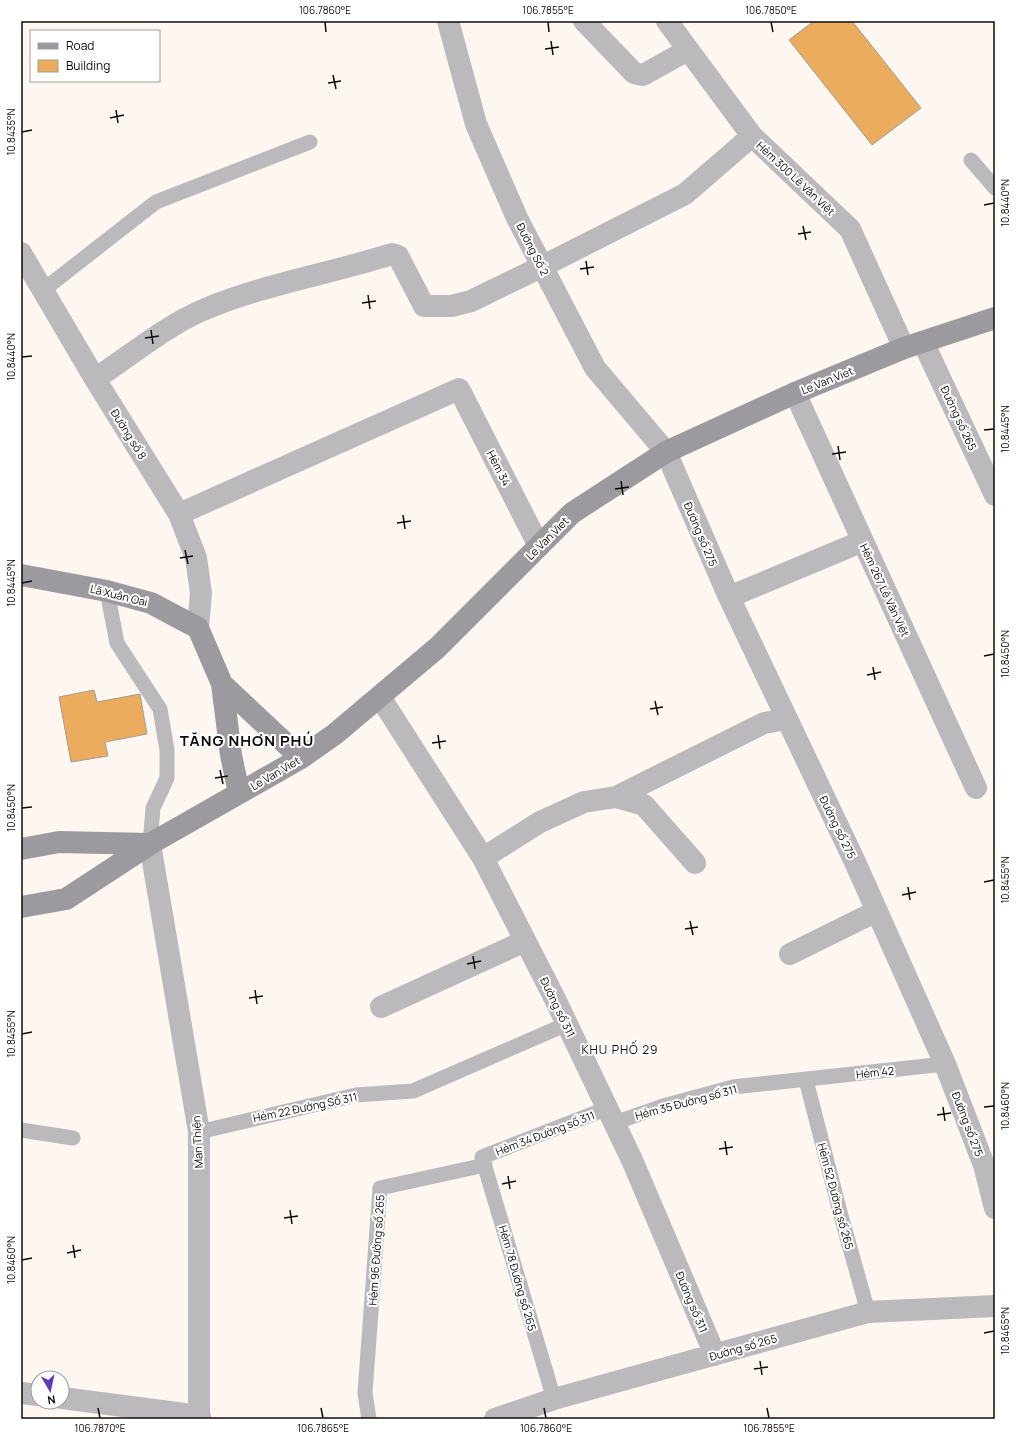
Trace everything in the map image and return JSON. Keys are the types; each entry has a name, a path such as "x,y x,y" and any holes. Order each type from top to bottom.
{"main road":[{"name":"Le Van Viet","path":"21,907 66,899 150,844 301,758 335,734 436,648 572,513 666,452 795,393 914,345 995,318"},
{"name":"Lã Xuân Oai","path":"21,575 107,591 151,603 198,628"},
{"path":"198,628 222,684 231,754 239,793"},
{"path":"222,684 301,758"},
{"path":"21,849 59,842 150,844"}],"street":[{"name":"Đường Số 2","path":"448,21 476,124 517,218 541,267 595,368 666,452"},
{"path":"584,21 634,73 643,75 688,50"},
{"name":"Hẻm 300 Lê Văn Việt","path":"667,21 752,136 850,229 914,345"},
{"path":"95,380 164,332 201,311 249,292 284,282 316,276 392,254 398,256 424,306 451,306 471,301 685,194 752,136"},
{"name":"Đường số 8","path":"21,253 95,380 179,514 196,558 201,593 198,628"},
{"name":"Đường số 265","path":"914,345 995,495"},
{"name":"Hẻm 34","path":"179,514 459,389 539,546"},
{"name":"Hẻm 267 Lê Văn Việt","path":"795,393 976,788"},
{"name":"Đường số 275","path":"666,452 729,597 877,911 945,1064 984,1165 995,1208"},
{"path":"729,597 851,546"},
{"name":"Đường số 311","path":"380,697 483,858 611,1115 632,1160 715,1355"},
{"path":"483,858 540,822 584,802 616,797 764,723 787,719"},
{"path":"616,797 644,805 694,863"},
{"name":"Man Thiện","path":"150,844 199,1132 199,1417"},
{"path":"790,954 877,911"},
{"path":"381,1007 525,941"},
{"name":"Đường số 265","path":"495,1419 554,1399 868,1312 995,1306"},
{"path":"70,1399 199,1417"}],"lane":[{"path":"42,291 156,202 310,142"},
{"path":"971,160 995,188"},
{"path":"107,591 117,643 160,709 167,750 167,778 153,808 150,844"},
{"name":"Hẻm 22 Đường Số 311","path":"199,1132 356,1095 413,1091 567,1024"},
{"name":"Hẻm 42","path":"806,1080 945,1064"},
{"name":"Hẻm 35 Đường số 311","path":"611,1115 662,1106 733,1087 806,1080"},
{"name":"Hẻm 52 Đường số 265","path":"806,1080 840,1212 868,1312"},
{"name":"Hẻm 34 Đường số 311","path":"484,1161 611,1115"},
{"path":"21,1130 73,1138"},
{"name":"Hẻm 78 Đường số 265","path":"484,1161 554,1399"},
{"name":"Hẻm 96 Đường số 265","path":"368,1419 365,1393 380,1188 484,1161"}],"building":[{"path":"814,21 852,21 921,108 872,145 789,40"},
{"path":"94,690 97,702 140,694 147,734 105,742 108,756 71,762 59,697"}],"district":[{"name":"TĂNG NHƠN PHÚ","path":"247,740"},
{"name":"KHU PHỐ 29","path":"620,1049"}]}
